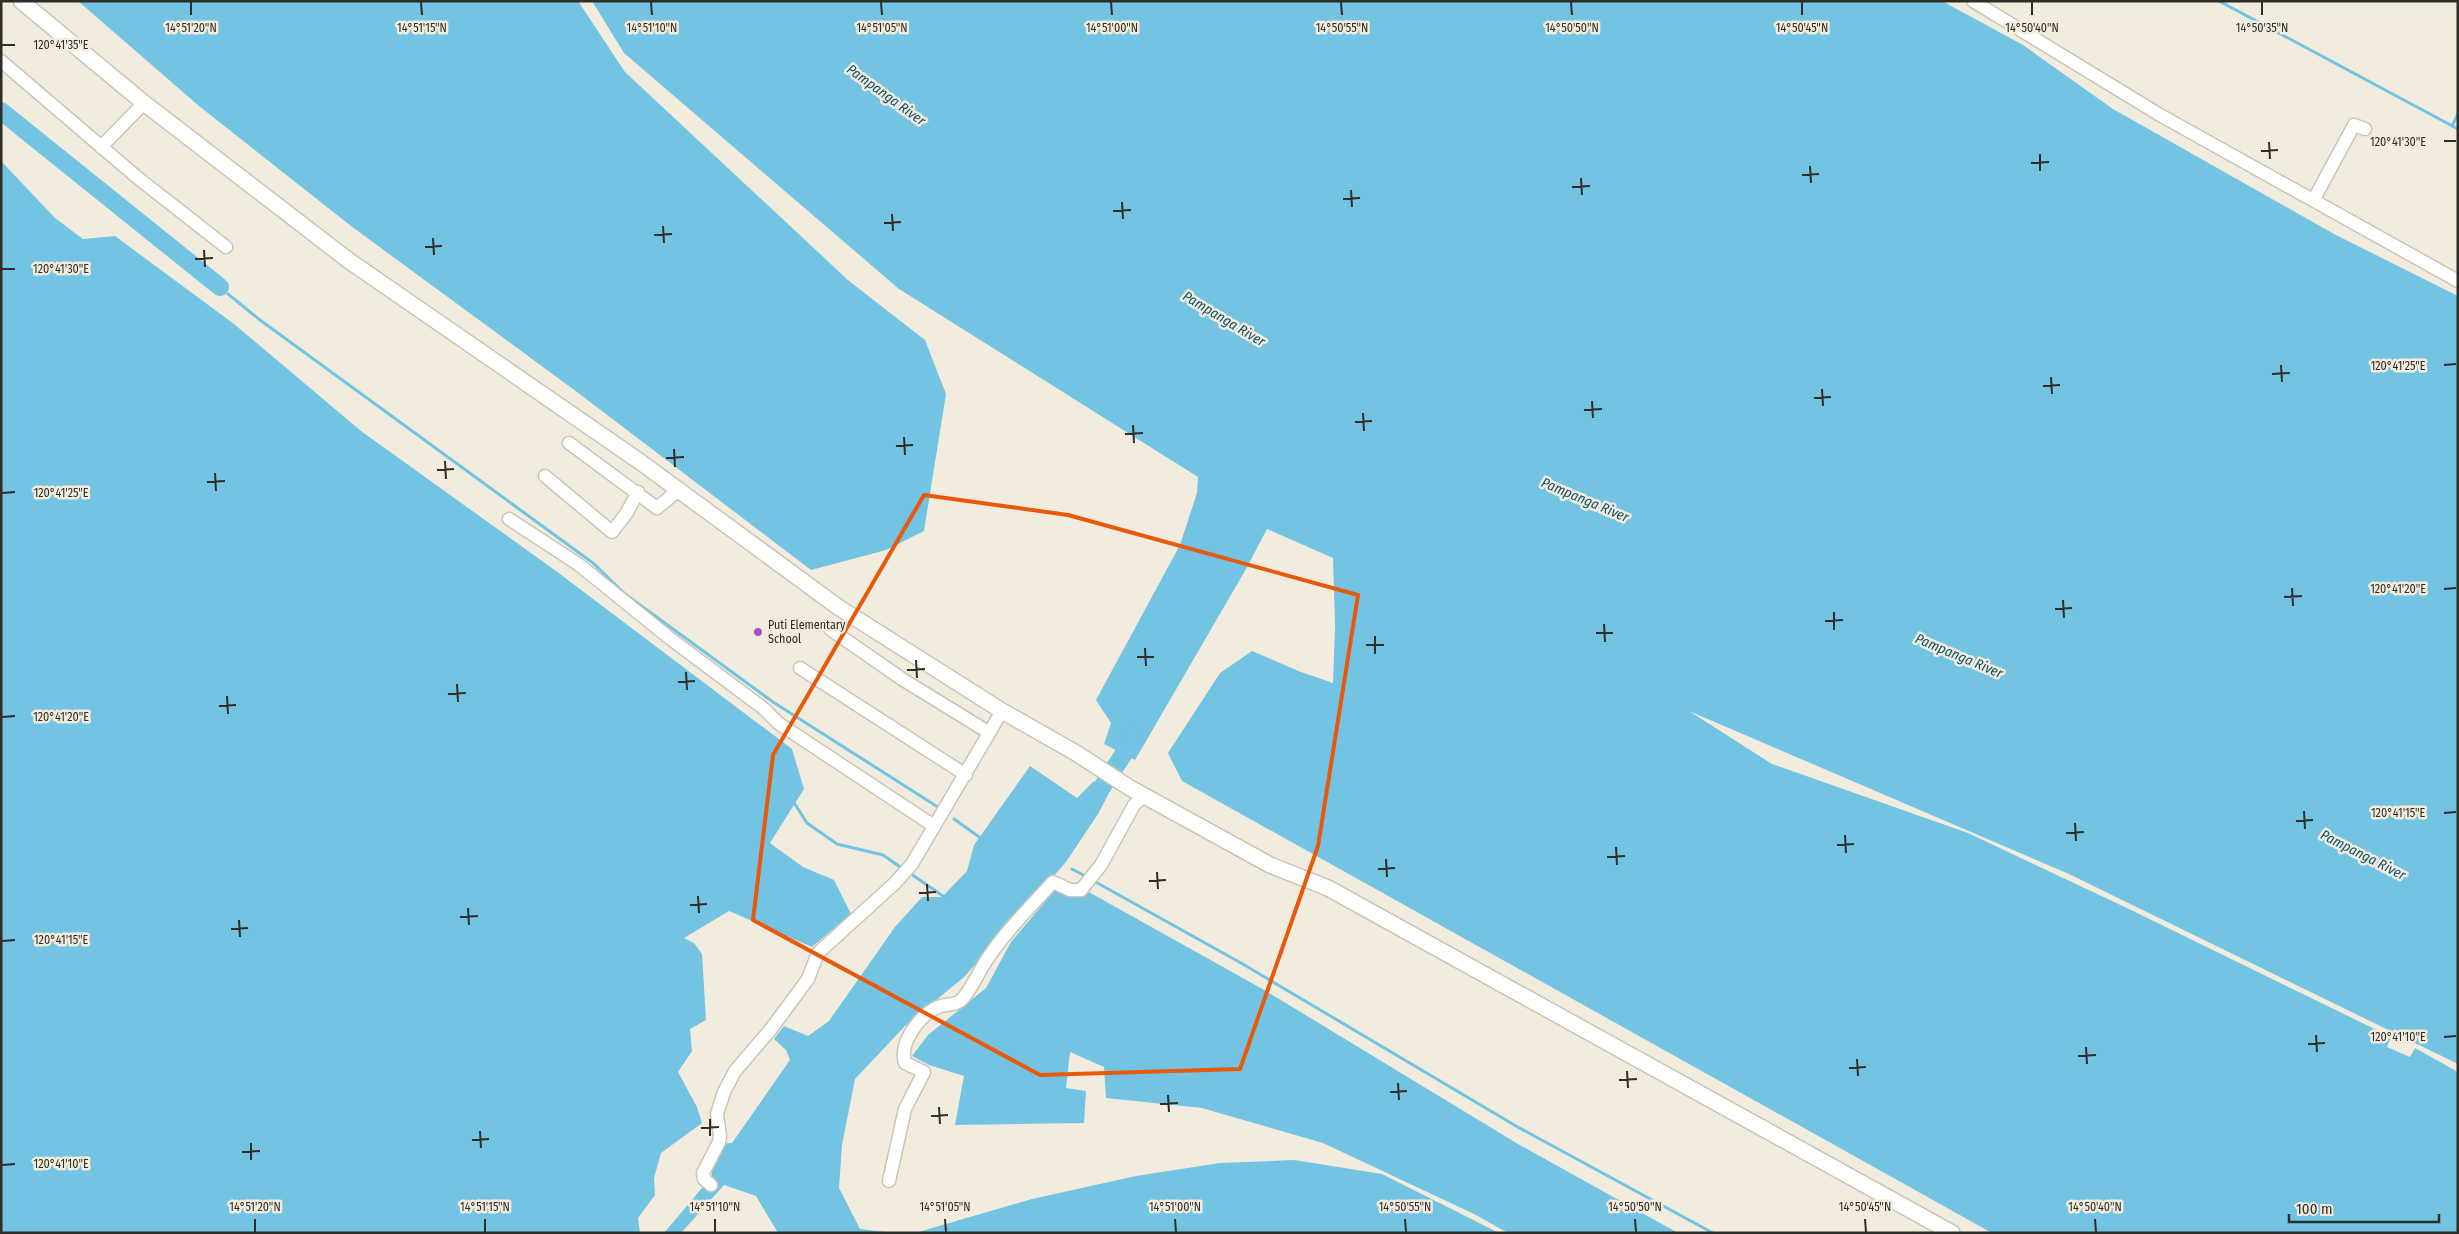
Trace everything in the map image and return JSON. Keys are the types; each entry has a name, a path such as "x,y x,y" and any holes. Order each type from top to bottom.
{"street":[{"path":"22,1 144,103 348,260 680,490 838,607 1002,711 1076,752 1144,796 1270,865 1328,888 1952,1233"},
{"path":"1972,1 2160,115 2458,280"},
{"path":"1,61 101,147 226,246"},
{"path":"101,147 144,103"},
{"path":"2314,199 2354,125 2364,128"},
{"path":"569,443 638,492 657,508 680,490"},
{"path":"545,476 612,532 626,514 638,492"},
{"path":"509,519 578,564 672,640 763,708 778,724 934,826"},
{"path":"830,629 902,679 988,732"},
{"path":"800,668 966,775"},
{"path":"708,1182 703,1172 720,1136 717,1114 724,1092 735,1071 771,1029 808,979 818,953 895,883 912,864 1002,711"},
{"path":"889,1181 905,1109 924,1072 904,1062 902,1055 906,1041 926,1015 935,1008 955,1005 964,998 986,960 1030,907 1054,882 1070,890 1081,890 1094,874 1134,805 1144,796"}],"highlighted area":[{"path":"924,495 1068,515 1358,595 1318,846 1240,1069 1040,1075 753,920 773,755"}],"water":[{"path":"78,1 578,1 625,72 849,281 925,340 946,394 924,531 886,550 811,570 577,392 351,226 199,106"},
{"name":"Pampanga River","path":"592,1 1942,1 2023,45 2113,109 2334,234 2458,296 2458,1064 2069,874 1689,711 1772,764 1968,833 2391,1037 2387,1047 2410,1057 2415,1048 2458,1072 2458,1233 1992,1233 1182,781 1168,753 1220,673 1252,651 1301,672 1333,683 1335,626 1333,558 1267,529 1246,569 1135,760 1104,744 1111,723 1096,700 1180,545 1197,493 1198,477 899,289 624,53"},
{"path":"1,161 55,218 83,239 115,236 234,324 361,431 556,571 792,749 804,789 770,843 803,867 834,880 851,914 812,947 729,911 684,938 694,943 702,954 706,1020 690,1029 692,1051 678,1072 697,1107 702,1123 661,1153 654,1178 655,1195 638,1218 640,1233 1,1233"},
{"path":"1030,766 1077,798 1094,781 1109,793 1098,814 1066,862 964,977 905,1026 855,1079 842,1145 839,1188 860,1229 894,1233 778,1233 756,1196 724,1185 681,1233 664,1233 712,1176 712,1157 720,1144 732,1143 790,1060 786,1050 774,1039 784,1026 808,1036 829,1021 895,927 922,897 942,897 967,871 974,845"},
{"path":"1055,890 1070,897 1087,891 1266,991 1518,1144 1678,1233 1508,1233 1474,1214 1323,1143 1202,1108 1106,1098 1104,1067 1070,1052 1066,1088 1086,1091 1084,1123 955,1125 964,1076 929,1065 912,1056 928,1035 986,988 1011,942"},
{"path":"1294,1160 1382,1174 1499,1233 915,1233 1032,1199 1136,1176 1220,1163"}],"waterway":[{"path":"2219,1 2458,129"},
{"path":"1,111 220,287"},
{"path":"2452,126 2458,114"},
{"path":"228,294 260,320 593,563 625,594 773,702 941,809"},
{"path":"1090,806 1128,747 1131,734"},
{"path":"793,801 807,823 837,844 883,855 903,869"},
{"path":"954,819 982,839"},
{"path":"1072,869 1087,877"},
{"path":"908,872 946,898"},
{"path":"1092,880 1241,963 1516,1126 1713,1233"}],"place":[{"name":"Puti Elementary School","path":"758,632"}]}
